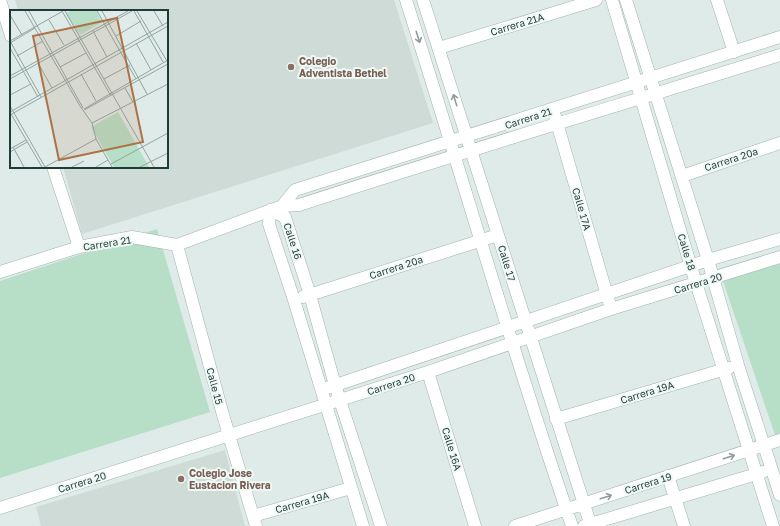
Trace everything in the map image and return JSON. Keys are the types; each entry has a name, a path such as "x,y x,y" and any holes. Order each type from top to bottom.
{"street":[{"path":"0,0 10,33"},
{"name":"Calle 17","path":"406,0 455,155 506,327 572,526"},
{"name":"Calle 17","path":"423,0 498,235 529,338 583,504 588,525"},
{"name":"Carrera 21A","path":"439,48 596,0"},
{"name":"Calle 18","path":"612,0 640,99 691,267 773,526"},
{"name":"Calle 18","path":"626,0 649,79 682,176 708,260 738,365 764,446 776,467 780,495"},
{"path":"717,0 734,52"},
{"path":"0,39 10,36"},
{"name":"Carrera 21","path":"276,208 295,190 636,84 780,37"},
{"name":"Carrera 21","path":"0,272 79,247 132,237 177,245 276,208 299,205 471,149 558,124 780,55"},
{"name":"Calle 17A","path":"553,110 611,309"},
{"name":"Carrera 20a","path":"682,176 780,143"},
{"path":"53,168 79,247"},
{"name":"Calle 16","path":"363,526 294,300 269,224 276,208 285,217 310,295 335,385 381,526"},
{"name":"Carrera 20a","path":"294,300 498,235"},
{"name":"Carrera 20","path":"321,390 524,321 691,267 708,260 780,239"},
{"name":"Calle 15","path":"177,245 229,436 255,521"},
{"name":"Carrera 20","path":"0,508 428,372 611,309 697,284 780,257"},
{"name":"Carrera 19A","path":"556,419 738,365"},
{"name":"Calle 16A","path":"428,372 475,526"},
{"name":"Carrera 19","path":"515,526 780,440"},
{"path":"588,525 776,467"},
{"path":"668,476 684,526"},
{"name":"Carrera 19A","path":"255,521 351,488"}],"shaded area":[{"name":"Colegio Adventista Bethel","path":"15,0 394,0 433,123 82,234 63,168 168,168 168,10 18,10"},
{"name":"Colegio Jose Eustacion Rivera","path":"225,450 245,526 41,526 36,507"}],"green space":[{"path":"157,229 210,412 0,478 0,281"},
{"path":"780,262 780,433 775,435 723,281"}],"place":[{"name":"Colegio Adventista Bethel","path":"291,67"},
{"name":"Colegio Jose Eustacion Rivera","path":"181,479"}]}
